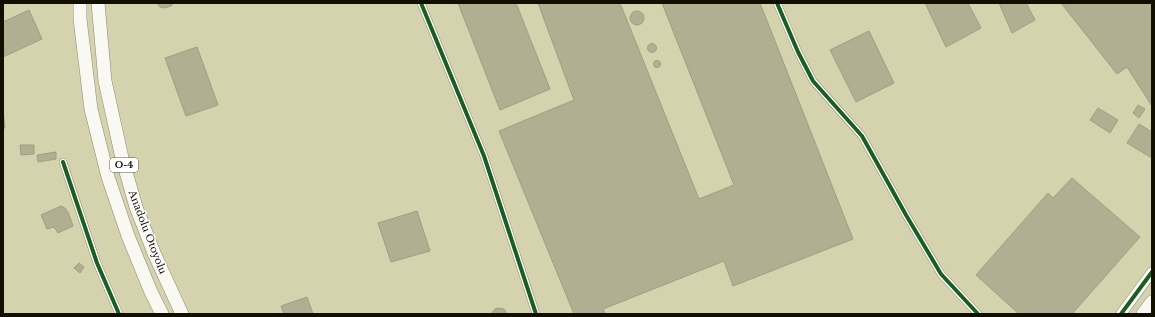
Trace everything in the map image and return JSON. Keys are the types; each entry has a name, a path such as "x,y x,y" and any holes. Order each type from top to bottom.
{"highway":[{"name":"Anadolu Otoyolu","path":"80,3 80,19 91,109 108,177 128,236 162,314"},
{"name":"Anadolu Otoyolu","path":"99,5 105,81 122,158 136,207 160,267 182,314"},
{"path":"1144,314 1152,302"}],"street":[{"path":"421,3 484,156 536,314"},
{"path":"777,3 798,52 813,81 862,136 941,274 978,314"},
{"path":"63,162 97,263 120,314"},
{"path":"1121,314 1152,272"}],"building":[{"path":"157,3 174,3 171,6 164,8 160,7"},
{"path":"458,3 516,3 550,89 500,110"},
{"path":"538,3 620,3 699,199 734,185 662,3 760,3 853,239 733,286 724,261 603,309 605,314 574,314 499,131 574,100"},
{"path":"925,3 968,3 981,28 946,47"},
{"path":"999,3 1026,3 1035,20 1012,33"},
{"path":"1061,3 1152,3 1152,106 1127,67 1117,74"},
{"path":"29,10 42,39 3,57 3,22"},
{"path":"637,11 642,13 644,18 642,23 637,25 632,23 630,18 632,13"},
{"path":"869,31 894,83 856,102 830,50"},
{"path":"652,43 657,48 652,53 647,48"},
{"path":"197,47 218,105 186,116 165,58"},
{"path":"657,61 660,64 657,67 654,64"},
{"path":"1138,105 1145,109 1139,118 1133,113"},
{"path":"1098,108 1118,120 1110,133 1090,120"},
{"path":"3,109 5,128 3,128"},
{"path":"1139,124 1152,132 1152,158 1127,143"},
{"path":"20,145 34,145 34,154 21,155"},
{"path":"56,152 56,159 38,162 37,155"},
{"path":"1072,178 1140,237 1072,314 1019,314 976,275 1048,193 1053,198"},
{"path":"61,206 68,212 73,226 58,233 54,227 47,229 41,215"},
{"path":"417,211 430,251 391,262 378,223"},
{"path":"79,263 84,267 80,273 74,268"},
{"path":"307,297 313,314 284,314 281,306"},
{"path":"498,308 504,309 507,314 491,314"}],"cycle path":[{"path":"421,3 484,156 536,314"},
{"path":"777,3 798,52 813,81 862,136 941,274 978,314"},
{"path":"63,162 97,263 119,314"},
{"path":"1121,314 1152,272"}]}
